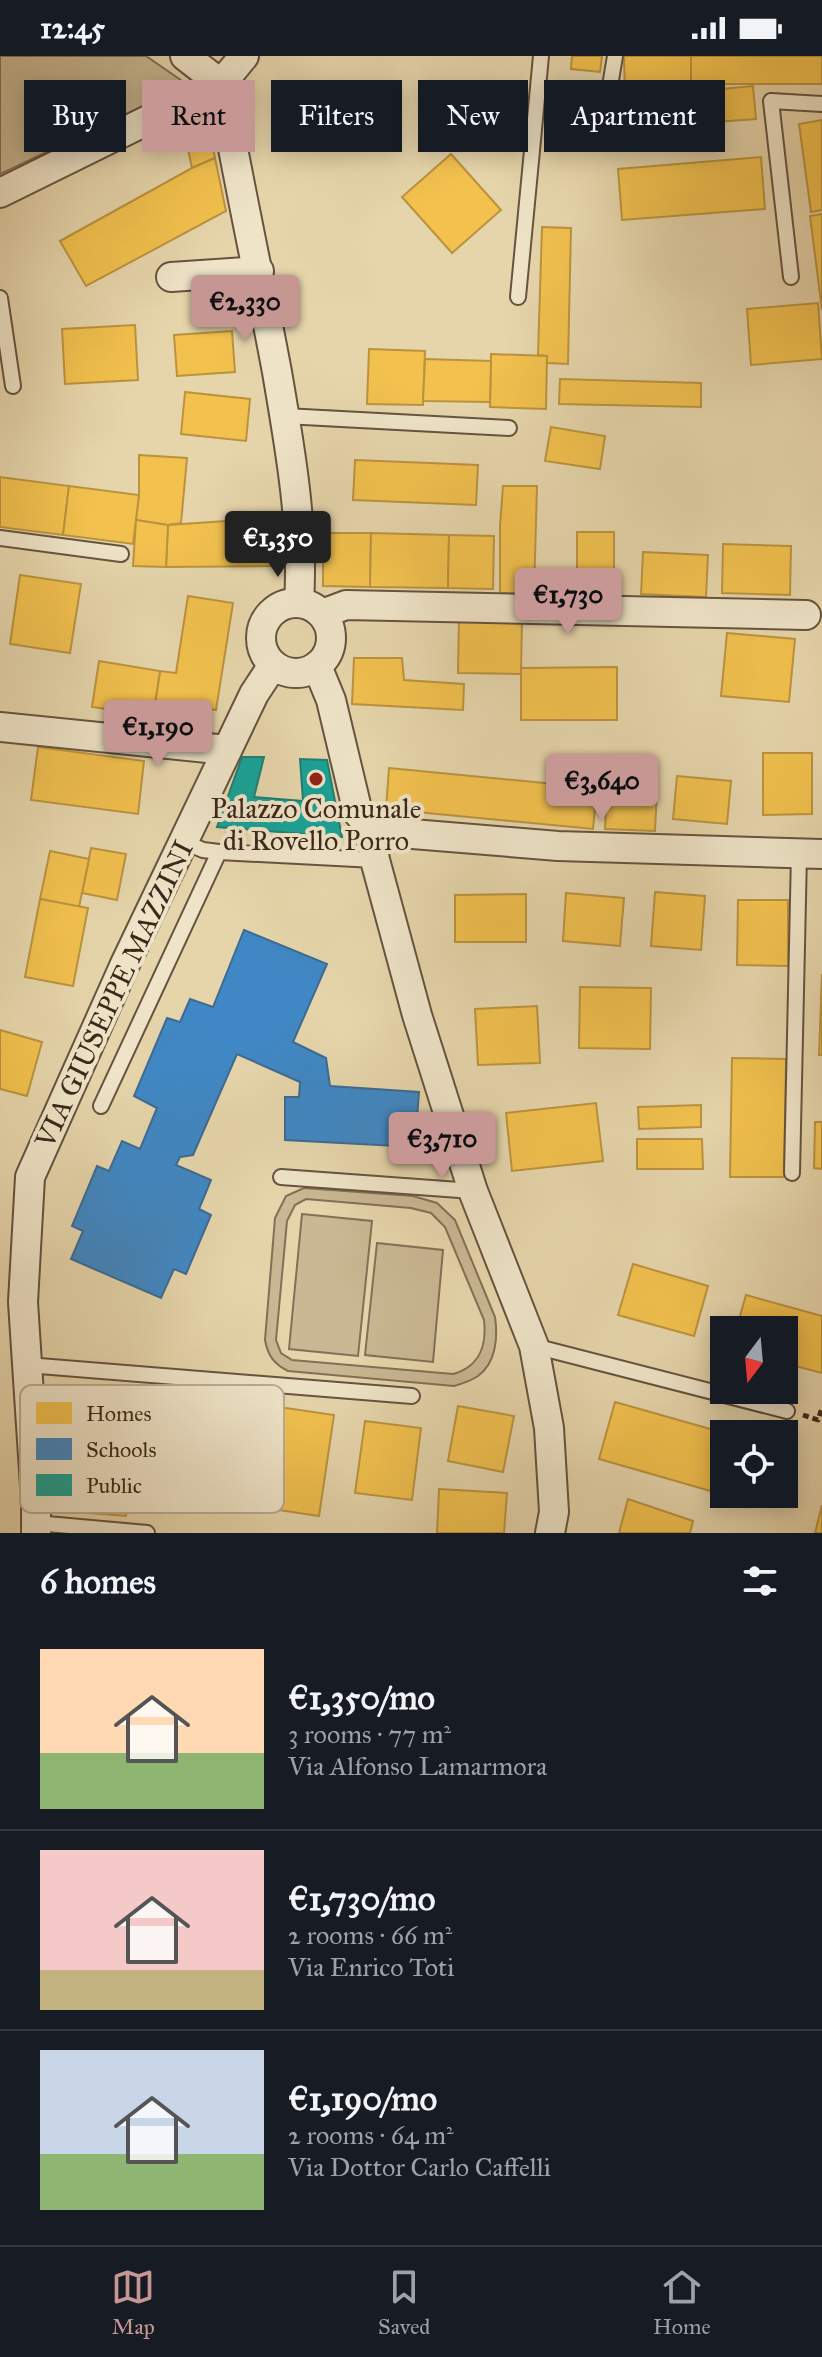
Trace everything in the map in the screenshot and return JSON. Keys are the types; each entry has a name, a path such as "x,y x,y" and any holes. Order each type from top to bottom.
{"street":[{"path":"185,56 216,80"},
{"path":"224,80 244,56"},
{"path":"0,193 142,123"},
{"path":"235,152 285,416 299,523 301,572 310,608 328,624 331,635 325,658 306,672 283,671 273,665 261,646 260,634 263,624 278,607 288,603 310,608 346,605 806,615"},
{"path":"171,277 259,271"},
{"name":"VIA GIUSEPPE MAZZINI","path":"28,1385 23,1302 30,1177 125,964 254,694 273,665"},
{"path":"317,666 331,700 358,813 369,826 387,833 558,846 810,854"},
{"path":"0,727 227,750"},
{"path":"369,826 375,860 417,1015 473,1191 534,1346 549,1428 554,1512 550,1533"}],"lane":[{"path":"518,297 541,56"},
{"path":"611,80 615,56"},
{"path":"791,277 771,101 822,104"},
{"path":"0,298 13,386"},
{"path":"285,416 509,428"},
{"path":"0,538 121,554"},
{"path":"184,842 203,850 219,852 375,860"},
{"path":"101,1106 219,852"},
{"path":"792,1173 810,854"},
{"path":"281,1177 473,1191"},
{"path":"534,1346 787,1411"},
{"path":"27,1365 275,1385"},
{"path":"284,1386 412,1396"},
{"path":"36,1528 147,1533"}],"shaded area":[{"path":"0,56 146,56 181,80 142,80 142,107 126,114 126,80 24,80 24,152 46,152 0,174"},
{"path":"304,1188 413,1196 437,1203 455,1220 495,1317 494,1350 484,1371 454,1386 288,1371 275,1362 265,1340 275,1218 286,1196","holes":["306,1199 411,1208 431,1213 445,1227 484,1320 484,1338 475,1361 453,1374 292,1360 281,1353 276,1340 287,1221 295,1205"]},
{"path":"302,1214 372,1221 358,1356 289,1349"},
{"path":"377,1243 443,1250 433,1362 365,1355"}],"building: Homes":[{"path":"572,56 602,56 600,72 571,69"},
{"path":"624,56 691,56 691,80 625,80"},
{"path":"691,56 822,56 822,84 725,84 725,80 691,80"},
{"path":"753,86 756,119 725,121 725,89"},
{"path":"822,120 822,210 811,212 799,124"},
{"path":"189,152 214,152 215,158 192,168"},
{"path":"451,154 501,210 452,253 402,197"},
{"path":"761,157 765,209 622,220 618,169"},
{"path":"215,158 226,211 86,286 60,241"},
{"path":"822,214 822,310 810,216"},
{"path":"542,227 571,228 568,364 547,363 547,356 538,355"},
{"path":"818,303 822,359 751,365 747,309"},
{"path":"135,325 138,380 65,384 62,329"},
{"path":"232,331 235,372 177,376 174,335"},
{"path":"369,349 425,351 423,405 367,404"},
{"path":"491,354 547,356 546,409 490,407"},
{"path":"425,359 491,361 490,402 423,401"},
{"path":"560,379 701,383 701,407 559,404"},
{"path":"185,392 250,399 246,441 181,434"},
{"path":"551,427 605,436 600,469 545,461"},
{"path":"139,455 187,458 181,523 168,525 136,520"},
{"path":"355,460 478,465 476,505 353,500"},
{"path":"0,477 69,486 63,535 0,527"},
{"path":"69,486 139,495 133,544 63,535"},
{"path":"503,486 537,486 534,594 500,593"},
{"path":"270,518 273,566 166,567 168,525"},
{"path":"136,520 168,525 166,567 133,566"},
{"path":"577,532 614,532 614,582 577,581"},
{"path":"323,533 371,533 370,587 323,586"},
{"path":"371,533 449,535 448,588 370,587"},
{"path":"449,535 494,536 493,589 448,588"},
{"path":"723,544 791,546 790,595 722,593"},
{"path":"643,552 708,555 706,597 641,594"},
{"path":"20,575 81,584 70,653 10,644"},
{"path":"188,596 233,603 216,710 195,707 193,723 153,716 160,671 176,673"},
{"path":"459,618 522,619 521,674 458,673"},
{"path":"727,633 795,639 789,702 721,696"},
{"path":"354,658 402,658 404,680 464,684 463,710 352,704"},
{"path":"99,661 160,671 153,716 92,707"},
{"path":"617,667 617,720 521,720 521,668"},
{"path":"38,747 144,761 138,814 31,800"},
{"path":"763,753 812,753 812,814 763,815"},
{"path":"389,768 597,788 593,829 386,809"},
{"path":"677,776 731,781 727,824 673,819"},
{"path":"607,787 657,789 655,831 605,829"},
{"path":"91,848 126,854 117,900 82,893"},
{"path":"50,851 89,859 79,907 40,899"},
{"path":"655,892 705,896 701,950 651,946"},
{"path":"566,893 624,898 620,946 563,941"},
{"path":"526,894 526,942 455,942 455,895"},
{"path":"40,899 88,908 73,986 25,977"},
{"path":"738,900 788,900 788,966 737,965"},
{"path":"822,974 822,1055 819,1055"},
{"path":"580,987 651,988 650,1049 579,1048"},
{"path":"537,1006 540,1063 478,1065 475,1009"},
{"path":"0,1030 42,1042 27,1096 0,1089"},
{"path":"732,1058 786,1059 784,1177 730,1177"},
{"path":"596,1103 603,1161 512,1171 506,1113"},
{"path":"701,1105 701,1127 639,1129 638,1107"},
{"path":"815,1122 822,1122 822,1169 814,1168"},
{"path":"637,1139 702,1139 703,1169 637,1169"},
{"path":"633,1264 708,1286 694,1336 618,1315"},
{"path":"746,1295 822,1316 822,1373 798,1367 798,1316 740,1316"},
{"path":"615,1402 710,1429 710,1491 599,1459"},
{"path":"458,1406 514,1416 503,1472 448,1461"},
{"path":"284,1408 334,1415 319,1516 284,1511"},
{"path":"365,1421 421,1428 412,1500 355,1493"},
{"path":"439,1489 507,1493 504,1533 437,1533"},
{"path":"628,1499 693,1521 690,1533 619,1533"},
{"path":"822,1505 822,1533 815,1533"},
{"path":"89,1513 126,1513 126,1516"}],"building: Schools":[{"path":"244,930 327,964 293,1042 326,1058 330,1086 419,1092 415,1147 285,1140 285,1097 299,1097 300,1082 237,1054 193,1155 180,1157 176,1165 211,1180 199,1209 211,1215 186,1274 174,1269 161,1298 71,1259 83,1231 72,1226 97,1166 109,1171 122,1141 140,1149 157,1108 134,1096 167,1018 180,1022 190,999 213,1007"}],"building: Public":[{"name":"Palazzo Comunale di Rovello Porro","path":"242,757 264,757 254,797 303,801 300,759 327,760 342,837 217,827"}],"place":[{"name":"Palazzo Comunale di Rovello Porro","path":"316,779"}]}
